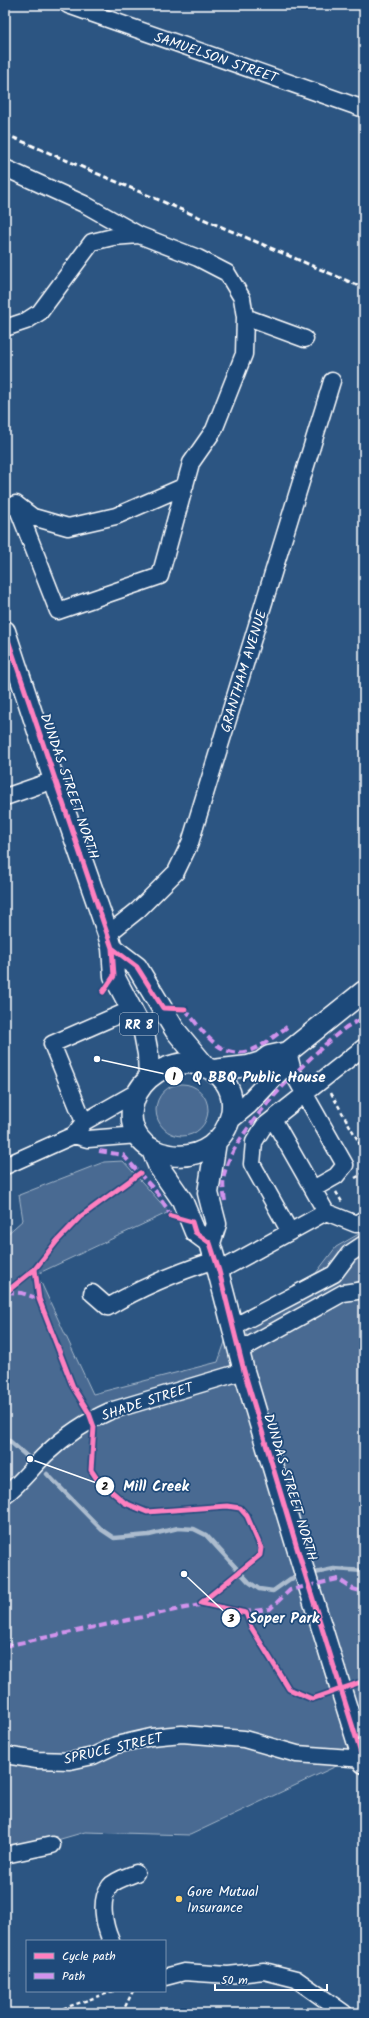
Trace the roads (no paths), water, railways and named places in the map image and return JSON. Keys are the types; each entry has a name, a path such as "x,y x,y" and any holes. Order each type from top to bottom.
{"main road":[{"name":"DUNDAS STREET NORTH","path":"5,631 54,780 110,941 114,976 144,1033 148,1054 143,1084"},
{"name":"RR 8","path":"110,941 137,968 176,1030 209,1068"},
{"path":"215,1258 195,1232 182,1200 159,1167 145,1142 134,1128 132,1110 143,1084 157,1071 176,1064 196,1064 209,1068 248,1066 261,1062 269,1056 288,1052 364,991"},
{"path":"231,1118 248,1104 280,1070 288,1052"},
{"path":"145,1142 169,1155 189,1155 199,1152 216,1142 225,1131 231,1118 233,1100 224,1080 209,1068"},
{"path":"215,1258 216,1224 208,1193 216,1142"},
{"name":"DUNDAS STREET NORTH","path":"215,1258 244,1371 313,1600 364,1760"}],"street":[{"name":"SAMUELSON STREET","path":"68,5 364,110"},
{"path":"5,168 84,204 139,235 198,258 227,273 242,298 245,317 244,354 214,430 191,463 160,576 58,611 10,506"},
{"path":"5,328 26,321 40,312 92,242 113,237 139,235"},
{"path":"245,317 304,339"},
{"name":"GRANTHAM AVENUE","path":"110,941 176,872 190,843 332,381"},
{"path":"10,506 33,517 68,527 116,516 185,486"},
{"path":"5,797 54,780"},
{"path":"84,1122 52,1044 132,1009"},
{"path":"290,1232 252,1164 254,1142 264,1126 364,1047"},
{"path":"288,1052 294,1075 345,1165 336,1176 313,1189"},
{"path":"5,1166 74,1135 84,1122 143,1084"},
{"path":"273,1119 326,1212 356,1224 364,1219"},
{"path":"74,1135 88,1139 145,1142"},
{"path":"92,1293 108,1307 134,1292 189,1268 290,1232 326,1212"},
{"path":"233,1327 334,1274 349,1254 364,1244"},
{"path":"334,1274 343,1294"},
{"path":"239,1351 343,1294 364,1290"},
{"name":"SHADE STREET","path":"5,1495 19,1483 47,1453 91,1419 110,1411 244,1371"},
{"name":"SPRUCE STREET","path":"5,1756 37,1760 70,1761 93,1756 116,1744 151,1737 182,1734 244,1739 297,1754 364,1760"},
{"path":"5,1855 52,1845"},
{"path":"111,1940 106,1930 104,1898 111,1885 136,1873"},
{"path":"166,1976 184,1972 228,1975 264,1971 296,1979 344,2013"}],"waterway":[{"path":"5,1437 30,1459"},
{"path":"47,1474 102,1530 114,1538 149,1535 178,1528 194,1529 206,1535 249,1582 259,1589 273,1591 290,1579 301,1576"},
{"path":"310,1574 334,1569 364,1571"}],"railway":[{"path":"5,134 364,288"}],"place":[{"name":"Q BBQ Public House","path":"97,1059"},
{"name":"Mill Creek","path":"30,1459"},
{"name":"Soper Park","path":"184,1574"},
{"name":"Gore Mutual Insurance","path":"179,1899"}]}
